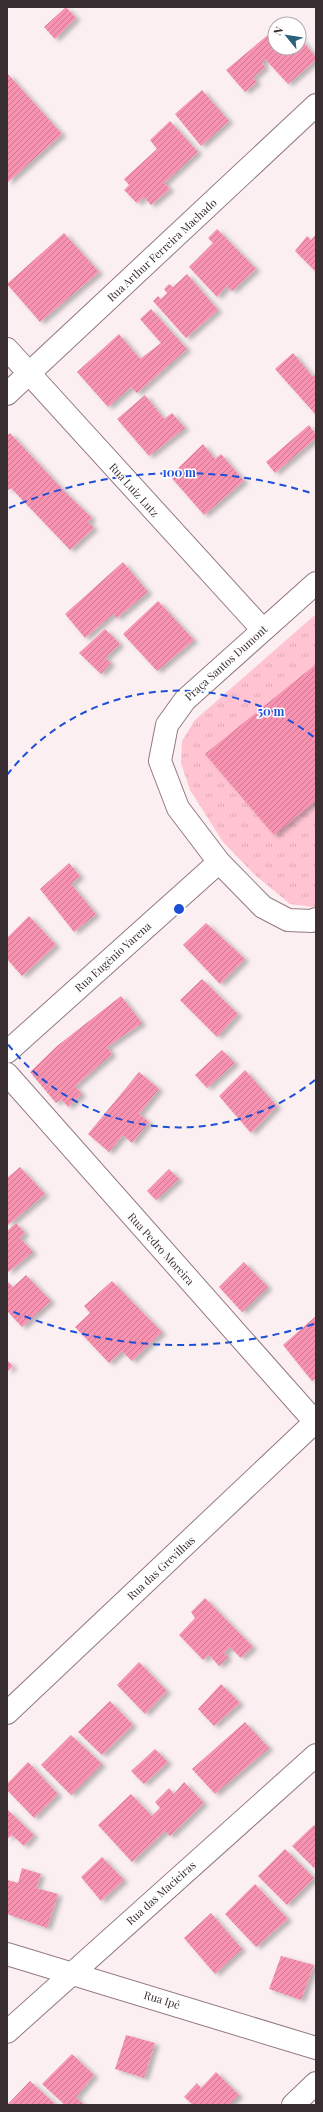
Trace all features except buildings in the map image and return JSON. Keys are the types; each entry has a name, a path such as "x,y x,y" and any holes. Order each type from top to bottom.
{"street":[{"name":"Rua Arthur Ferreira Machado","path":"7,394 316,105"},
{"name":"Rua Luiz Lutz","path":"7,349 29,375 263,630"},
{"name":"Praça Santos Dumont","path":"316,583 185,700 167,725 160,761 178,808 219,862 263,907 288,920 312,921 316,919"},
{"name":"Rua Eugênio Yarena","path":"7,1052 219,862"},
{"name":"Rua Pedro Moreira","path":"7,1074 316,1422"},
{"name":"Rua das Grevilhas","path":"7,1714 316,1422"},
{"name":"Rua das Macieiras","path":"7,2032 316,1755"},
{"name":"Rua Ipê","path":"7,1954 316,2048"},
{"path":"293,2105 316,2083"}],"green space":[{"path":"316,614 316,906 313,907 290,904 255,875 223,842 190,790 181,763 182,741 195,720"}]}
